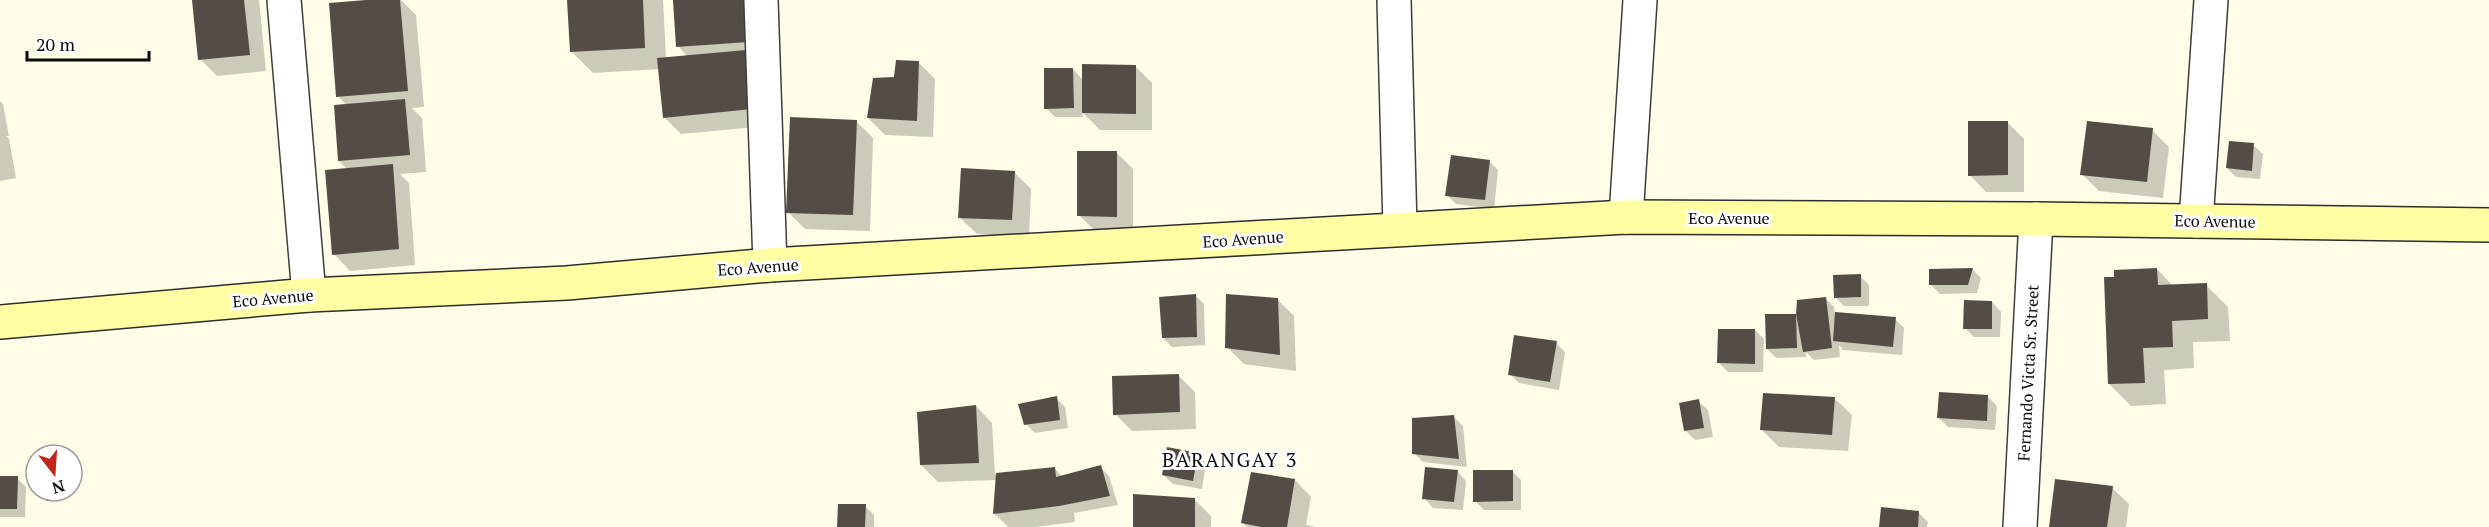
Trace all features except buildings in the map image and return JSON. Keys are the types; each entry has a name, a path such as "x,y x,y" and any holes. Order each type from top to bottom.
{"main road":[{"name":"Eco Avenue","path":"0,322 309,295 567,283 770,265 1626,217 2036,219 2489,225"}],"street":[{"path":"284,0 309,295"},
{"path":"761,0 770,265"},
{"path":"1394,0 1400,228"},
{"path":"1626,217 1640,0"},
{"path":"2196,221 2211,0"},
{"name":"Fernando Victa Sr. Street","path":"2020,527 2036,219"}],"district":[{"name":"BARANGAY 3","path":"1230,459"}]}
